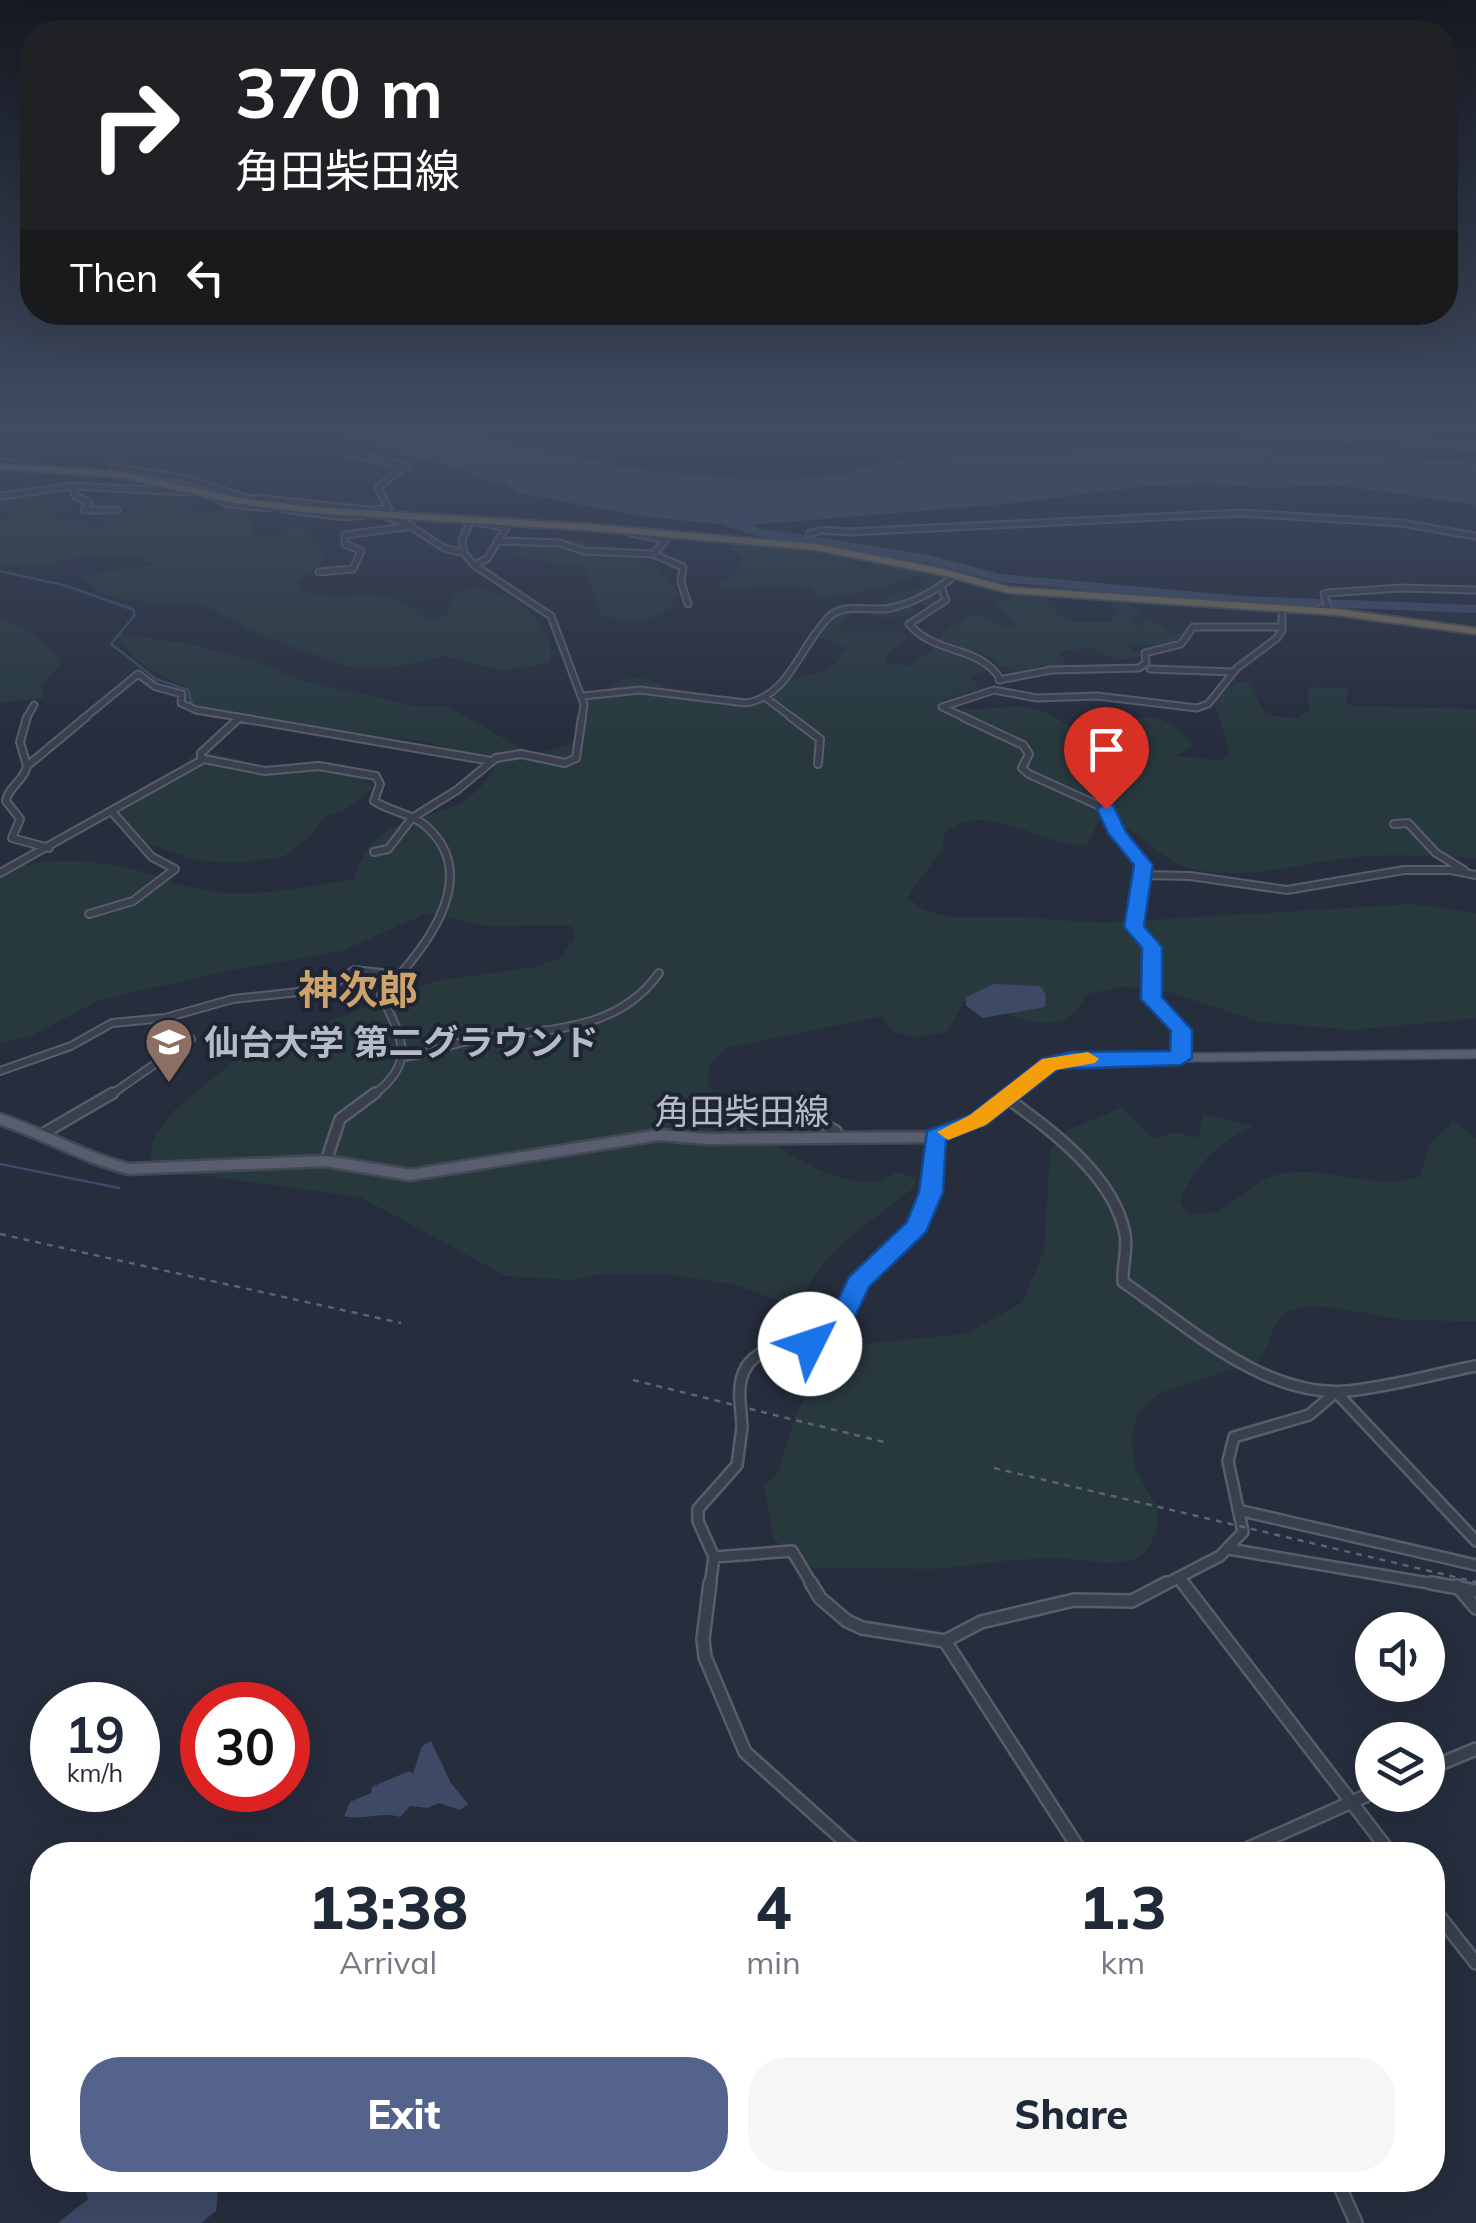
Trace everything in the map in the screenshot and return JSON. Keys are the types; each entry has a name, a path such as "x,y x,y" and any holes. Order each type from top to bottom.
{"highway":[{"path":"655,533 816,547 1009,590 1340,612 1476,631"}],"main road":[{"name":"角田柴田線","path":"0,1119 44,1133 105,1163 128,1168 326,1161 410,1176 659,1136 935,1136 978,1120 1050,1064 1071,1059 1476,1054"}],"street":[{"path":"319,572 353,569 361,551 344,544 344,536 366,533"},
{"path":"423,533 453,552 464,553"},
{"path":"26,766 138,674 156,687 182,694 182,703 190,709 491,761 521,754 564,764 576,758 583,696 551,616 474,564 464,553 465,533"},
{"path":"474,564 485,561 502,533"},
{"path":"636,533 666,540 653,554"},
{"path":"809,534 813,533"},
{"path":"497,541 560,543 584,551 653,554 683,567 681,582 688,604"},
{"path":"583,696 593,692 634,692 745,704 766,698 832,614 891,608 941,587 954,576"},
{"path":"941,587 946,600 916,617 910,628 926,640 990,662 999,680 1007,683 1007,691"},
{"path":"1326,605 1328,593 1381,588 1476,590"},
{"path":"1306,610 1326,605 1340,612"},
{"path":"1181,1058 1182,1030 1151,999 1152,947 1134,927 1142,860 1124,843 1104,808 1024,771 1029,754 1013,738 942,708 971,695 1007,691 1042,698 1097,696 1192,709 1208,704 1233,672 1277,638 1282,627 1282,609"},
{"path":"999,680 1045,670 1139,668 1146,664 1146,653 1181,644 1193,627 1282,627"},
{"path":"1150,669 1233,672"},
{"path":"766,698 820,739 818,764"},
{"path":"34,705 20,728 18,745 26,766 25,776 6,798 20,819 11,837 50,848"},
{"path":"201,760 204,749 239,718"},
{"path":"0,873 113,814 201,760 220,760 265,771 319,766 376,776 380,784 374,800 432,831 448,855 450,888 429,935 382,995 402,1040 401,1067 388,1083 340,1119 326,1161"},
{"path":"374,852 394,844 412,818 457,790 491,761"},
{"path":"89,914 133,901 175,868 152,857 113,814"},
{"path":"1394,824 1408,823 1429,846 1472,874"},
{"path":"1416,847 1429,846"},
{"path":"1142,875 1198,876 1256,890 1290,890 1368,879 1409,867 1472,874"},
{"path":"0,1071 71,1046 112,1023 166,1018 234,999 308,991 339,982 354,970 400,975"},
{"path":"402,1057 436,1052 470,1040 547,1030 599,1018 642,997 659,973"},
{"path":"44,1133 110,1095 191,1039"},
{"path":"1007,1098 1094,1176 1113,1200 1126,1237 1123,1282 1249,1367 1307,1389 1336,1392 1476,1366"},
{"path":"748,1119 819,1122 836,1131 838,1138"},
{"path":"845,1842 745,1752 705,1657 703,1639 714,1557 702,1534 698,1509 737,1465 742,1427 740,1380 762,1349 780,1341 824,1344 833,1337 858,1283 912,1233 931,1192 935,1136"},
{"path":"714,1557 792,1551 820,1598 848,1621 862,1628 945,1641 980,1622 1074,1600 1132,1601 1230,1549 1243,1532 1228,1456 1234,1437 1310,1415 1336,1392"},
{"path":"1336,1392 1476,1542"},
{"path":"1238,1510 1476,1566"},
{"path":"1230,1549 1476,1591"},
{"path":"1183,1583 1382,1842"},
{"path":"1457,1586 1476,1608"},
{"path":"945,1641 1074,1842"},
{"path":"1445,1763 1476,1749"},
{"path":"1262,1842 1355,1800"},
{"path":"1445,1924 1476,1963"},
{"path":"1342,2192 1356,2223"}],"shaded area":[{"path":"0,533 252,533 250,537 311,533 310,537 325,554 319,567 299,580 300,588 323,596 393,599 434,620 448,614 453,596 468,590 503,595 520,604 545,631 549,663 502,671 444,656 397,667 349,667 251,631 204,605 117,599 104,595 79,576 154,565 140,558 102,555 0,566"},
{"path":"551,540 605,545 638,556 666,577 678,592 673,603 657,616 646,619 602,616 581,566 517,557 506,550"},
{"path":"735,540 847,555 847,560 861,565 861,573 872,562 946,576 889,606 886,602 890,594 918,590 931,579 910,577 878,589 829,596 813,595 814,587 762,585 721,591 717,584 738,572 739,564 744,562 740,555 727,550"},
{"path":"936,593 942,598 929,606 915,602 906,605 918,611 914,615 890,618 852,613 837,630 892,631 908,636 886,656 888,663 909,666 937,646 954,656 967,653 969,660 993,669 970,676 980,689 943,700 947,705 968,709 1032,708 1111,746 1124,745 1127,722 1156,718 1173,725 1194,746 1174,756 1220,760 1230,754 1214,701 1232,686 1254,680 1250,686 1266,715 1298,718 1309,711 1307,687 1348,688 1346,703 1356,706 1476,709 1476,858 1368,856 1257,872 1213,872 1178,865 1135,833 1112,823 1098,822 1087,845 976,820 959,824 944,835 943,850 909,898 923,910 948,917 1100,923 1412,904 1476,913 1476,1018 1352,1030 1261,1022 1156,988 1121,987 1087,994 1073,1014 1061,1021 1019,1018 968,995 947,1032 914,1037 892,1031 882,1016 725,1048 709,1067 708,1084 740,1117 783,1150 807,1164 854,1181 875,1182 897,1172 917,1178 912,1189 829,1258 807,1291 804,1309 732,1284 666,1274 602,1274 571,1280 506,1276 360,1197 163,1170 150,1156 153,1140 173,1111 241,1055 435,981 535,967 558,959 575,939 574,928 567,925 487,926 427,913 342,951 226,971 100,1000 29,1037 0,1043 0,871 54,861 90,862 144,872 198,889 234,893 286,890 354,879 366,852 382,834 462,802 481,787 497,763 423,741 210,718 184,705 189,688 138,661 118,634 185,643 252,659 294,678 413,706 447,706 533,755 569,745 582,733 584,704 620,681 650,680 704,702 734,705 836,663 847,647 817,637 830,616 900,606 908,599"},
{"path":"1016,593 1055,594 1043,600 1068,622 1111,622 1116,614 1110,601 1118,598 1141,610 1141,615 1131,618 1133,625 1142,625 1143,620 1156,623 1171,634 1183,633 1181,642 1153,647 1130,644 1128,647 1144,657 1116,660 1089,647 1060,652 1065,663 1061,667 1040,666 1037,671 1024,674 998,665 991,657 936,638 974,615 1010,629 1018,626 995,605"},
{"path":"0,619 36,636 51,648 61,664 42,685 44,698 0,703"},
{"path":"196,750 263,769 316,761 345,764 350,774 372,784 372,789 346,809 324,817 313,834 283,857 233,863 195,860 126,836 114,803 185,763"},
{"path":"1121,1108 1152,1139 1176,1132 1198,1138 1203,1114 1253,1126 1218,1148 1199,1166 1180,1202 1187,1214 1223,1208 1259,1183 1284,1173 1314,1172 1389,1182 1420,1177 1430,1143 1453,1120 1476,1138 1476,1321 1398,1319 1322,1307 1293,1309 1279,1319 1258,1361 1161,1392 1138,1412 1132,1439 1135,1468 1157,1508 1157,1528 1146,1553 1133,1560 1011,1560 939,1569 814,1568 774,1540 764,1486 777,1475 795,1416 816,1380 849,1351 866,1344 965,1334 1022,1303 1044,1251 1050,1151 1065,1131"}],"water":[{"path":"994,984 1040,986 1046,995 1045,1007 983,1018 966,1006 966,997"},
{"path":"431,1741 451,1783 468,1804 460,1810 439,1803 428,1808 410,1806 400,1817 344,1816 350,1802 371,1793 372,1787 409,1771 413,1774 422,1746"},
{"path":"86,2192 218,2192 216,2211 201,2223 58,2223 88,2199"}],"waterway":[{"path":"763,533 929,559 1000,578 1242,600 1476,609"},
{"path":"0,571 67,586 134,610 134,616 111,644 156,679 188,690 192,705"},
{"path":"219,711 240,715"},
{"path":"253,717 285,722"},
{"path":"332,731 368,737"},
{"path":"0,1164 119,1188"}],"railway":[{"path":"0,1234 401,1323"},
{"path":"633,1380 888,1443"},
{"path":"994,1468 1476,1582"}],"slow traffic":[{"path":"948,1132 978,1120 1050,1064 1088,1059"}],"place":[{"name":"仙台大学 第二グラウンド","path":"169,1084"}],"district":[{"name":"神次郎","path":"358,989"}],"route":[{"path":"810,1344 824,1344 833,1337 852,1290 917,1226 931,1192 935,1136 978,1120 1050,1064 1071,1059 1181,1058 1182,1030 1151,999 1152,947 1134,927 1144,871 1142,860 1124,843 1106,809"}]}
